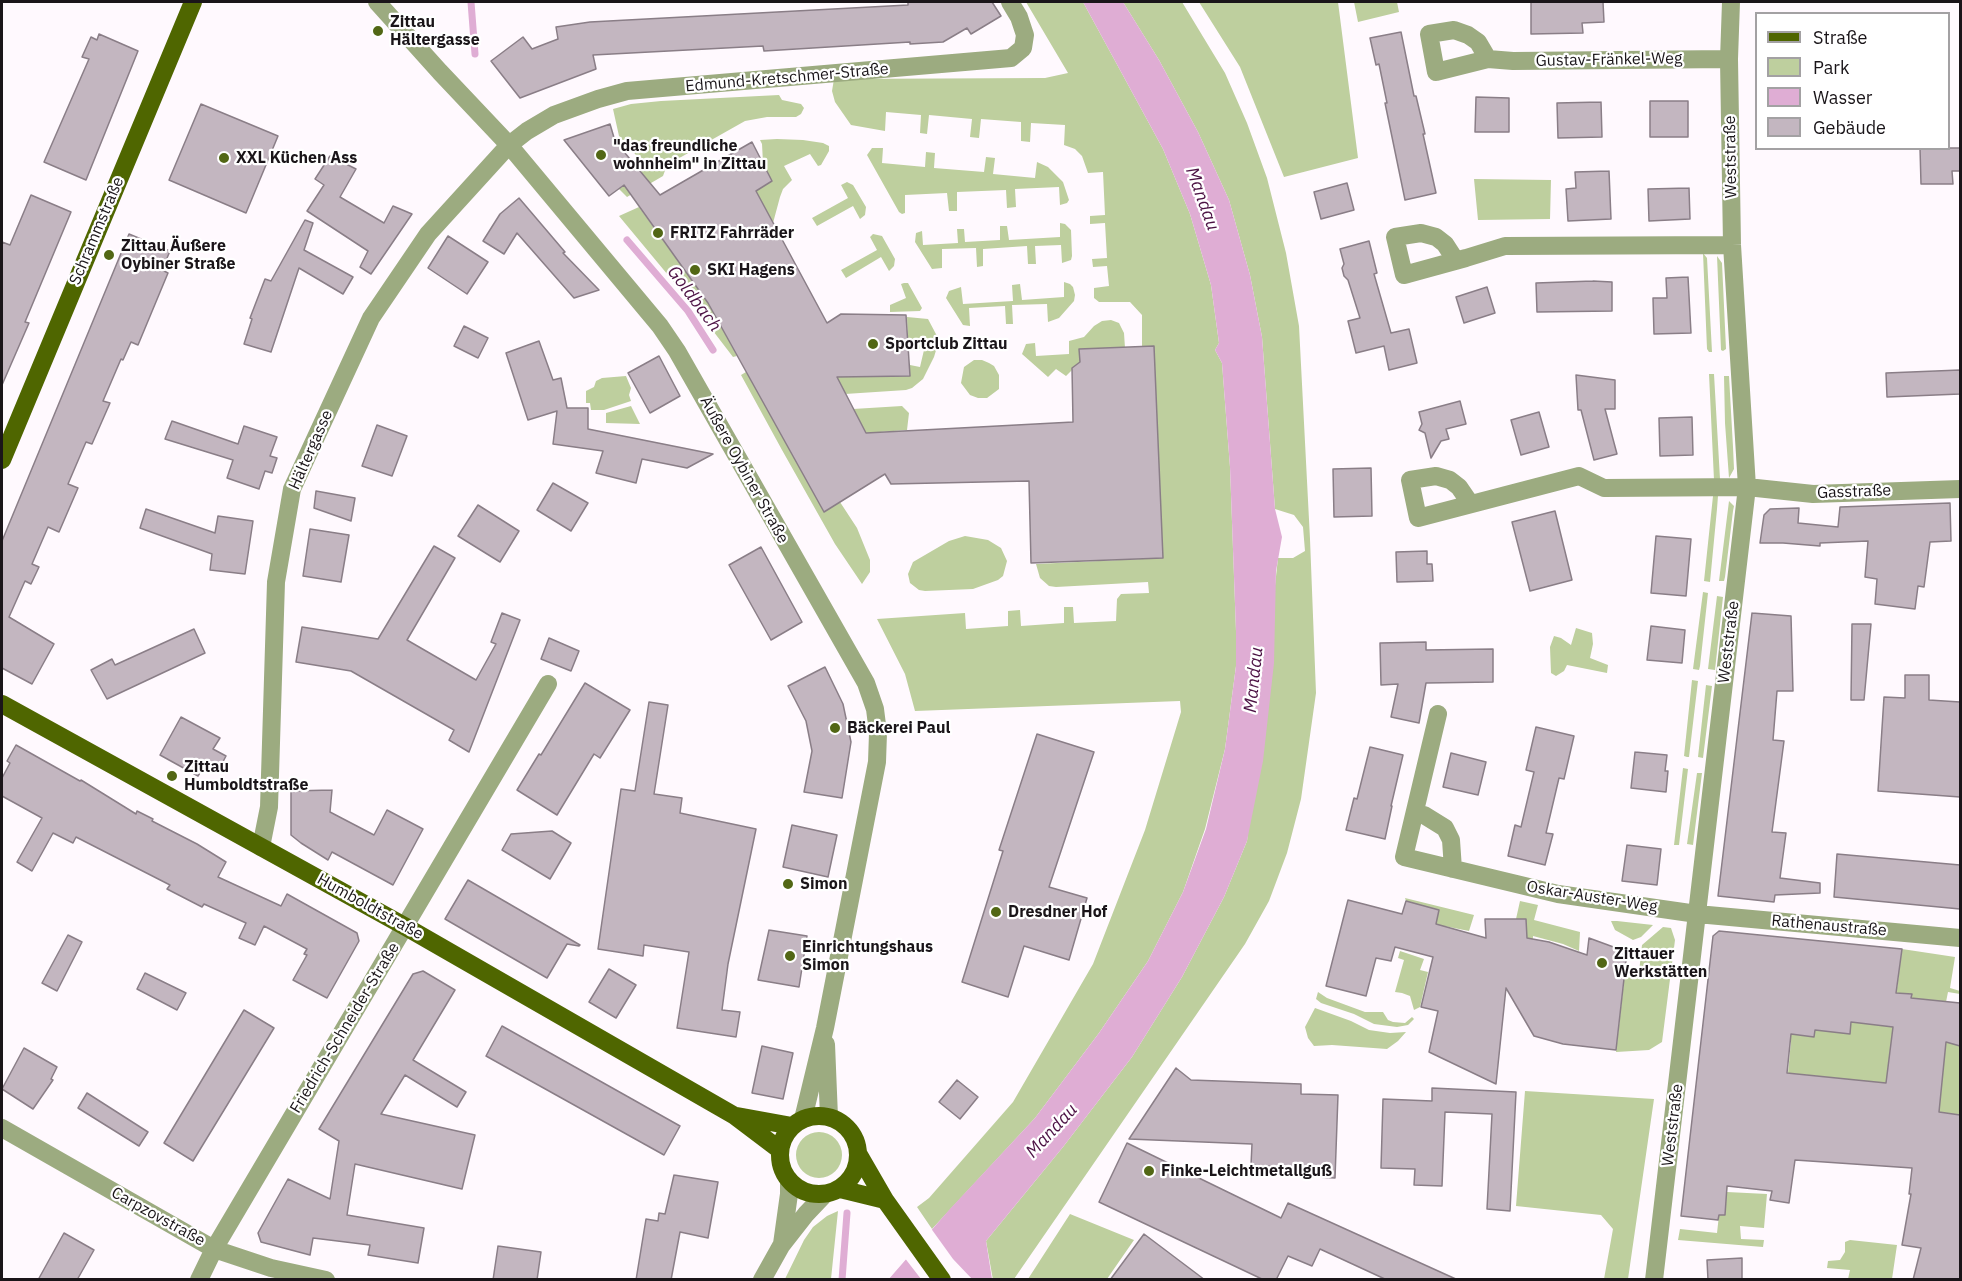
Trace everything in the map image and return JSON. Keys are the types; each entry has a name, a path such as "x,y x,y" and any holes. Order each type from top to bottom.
{"main road":[{"name":"Schrammstraße","path":"2,460 193,2"},
{"name":"Humboldtstraße","path":"2,704 406,927 735,1116 780,1150"},
{"name":"Humboldtstraße","path":"735,1116 798,1122"},
{"path":"885,1200 833,1192 816,1195 804,1192 789,1180 781,1163 782,1141 798,1122 816,1116 838,1120 852,1133 857,1142 859,1155 885,1200 939,1276"},
{"path":"833,1192 854,1176 859,1155"}],"street":[{"name":"Äußere Oybiner Straße","path":"377,2 510,145 660,326 677,351 866,683 875,709 878,733 877,762 825,1028 798,1122"},
{"name":"Edmund-Kretschmer-Straße","path":"510,145 527,131 554,116 598,99 627,91 1011,58 1023,48 1025,35 1019,17 1010,2"},
{"name":"Weststraße","path":"1654,1280 1747,487 1732,245 1729,59 1731,2"},
{"name":"Gustav-Fränkel-Weg","path":"1488,59 1513,61 1729,59"},
{"name":"Hältergasse","path":"261,847 269,807 276,582 292,489 370,318 428,234 510,145"},
{"path":"1456,261 1505,246 1732,245"},
{"name":"Gasstraße","path":"1470,503 1579,476 1604,488 1747,487 1813,494 1960,489"},
{"name":"Friedrich-Schneider-Straße","path":"199,1280 214,1249 548,684"},
{"name":"Oskar-Auster-Weg","path":"1438,714 1404,857 1558,894 1697,914"},
{"path":"1415,813 1424,815 1446,828 1451,840 1453,868"},
{"name":"Rathenaustraße","path":"1697,914 1960,938"},
{"name":"Äußere Oybiner Straße","path":"825,1028 829,1117"},
{"name":"Carpzovstraße","path":"2,1128 214,1249 271,1268 326,1280"},
{"path":"781,1246 789,1180"},
{"path":"762,1280 781,1246 806,1214 833,1192"}],"green space":[{"path":"1026,2 1083,2 1163,149 1190,214 1211,285 1219,343 1215,350 1222,363 1230,467 1236,666 1225,749 1205,829 1183,892 1148,961 1099,1033 1035,1118 932,1229 917,1207 929,1198 1013,1102 1093,964 1145,830 1181,712 1180,701 915,711 905,674 877,619 965,613 966,629 1008,626 1008,611 1020,610 1021,626 1064,623 1064,607 1073,607 1074,623 1116,621 1117,599 1121,594 1149,593 1148,582 1049,586 1040,578 1036,564 1162,558 1154,347 1142,347 1142,315 1130,302 1099,302 1094,298 1094,288 1109,286 1107,266 1093,267 1092,259 1107,258 1105,223 1090,224 1090,216 1105,215 1103,172 1088,173 1082,156 1075,149 1064,145 1065,125 1031,123 1030,142 1021,141 1021,122 981,119 979,138 970,137 972,119 929,115 927,134 920,133 921,115 886,112 885,131 851,125 835,102 832,91 834,79 1045,78 1068,73"},
{"path":"1123,2 1182,2 1225,73 1247,123 1267,178 1286,253 1299,326 1316,693 1301,799 1287,853 1269,901 1245,944 1014,1279 993,1280 986,1241 1063,1147 1132,1057 1182,977 1224,897 1247,841 1278,558 1293,558 1305,551 1303,527 1294,515 1275,509 1262,337 1250,275 1229,200 1198,132 1159,60"},
{"path":"1199,2 1338,2 1358,158 1284,177 1240,67"},
{"path":"1354,2 1397,2 1399,12 1358,22"},
{"path":"779,95 782,100 801,104 804,108 801,114 796,117 767,117 745,121 667,165 663,176 627,197 619,189 641,172 639,168 644,164 619,136 613,109 631,104 661,101"},
{"path":"777,139 823,143 829,146 829,151 821,165 818,166 810,154 784,166 792,180 783,189 773,223 756,191 763,163 760,140"},
{"path":"872,148 883,148 882,163 925,167 926,152 935,153 934,168 984,172 986,157 995,158 993,174 1035,178 1037,162 1048,167 1063,182 1069,200 1060,205 1059,187 1015,189 1016,207 1007,208 1006,190 957,192 957,211 949,211 947,193 905,195 905,213 902,214 867,155"},
{"path":"1474,179 1551,180 1550,219 1478,220"},
{"path":"847,182 853,185 866,207 865,215 860,219 853,206 817,226 812,218 848,198 841,185"},
{"path":"639,207 708,303 737,356 733,357 619,216"},
{"path":"1060,223 1065,224 1071,230 1071,260 1062,263 1061,245 1035,246 1036,264 1028,264 1027,246 983,249 983,266 977,267 976,248 942,249 942,268 932,269 915,242 916,233 922,231 923,245 958,243 957,229 964,229 965,242 1000,240 1000,226 1007,226 1009,240 1060,237"},
{"path":"873,234 882,236 895,259 894,266 889,271 881,257 846,278 841,270 877,250 870,237"},
{"path":"1703,253 1707,258 1712,352 1707,349"},
{"path":"1717,256 1722,263 1726,349 1723,351 1721,350"},
{"path":"1064,282 1073,287 1074,301 1059,318 1048,322 1047,304 1012,305 1013,324 1006,324 1005,306 969,308 970,326 963,325 946,298 949,291 961,287 963,304 1013,301 1012,285 1020,284 1022,300 1064,297"},
{"path":"908,283 922,308 920,311 890,312 890,305 906,298 901,284"},
{"path":"907,317 928,319 937,336 934,357 923,379 906,390 845,394 836,377 910,376 910,365 920,367 924,350 908,345"},
{"path":"1111,320 1119,323 1124,333 1125,348 1080,349 1080,362 1066,376 1056,369 1048,377 1022,354 1026,344 1035,343 1036,356 1069,354 1069,341 1084,337 1102,321"},
{"path":"974,360 982,360 994,366 999,375 999,389 987,398 970,395 961,383 964,367"},
{"path":"746,372 857,528 870,560 870,572 862,584 835,544 782,450 741,375"},
{"path":"1709,374 1714,374 1720,479 1714,480"},
{"path":"626,376 631,388 629,395 631,401 604,410 591,410 590,403 586,403 586,391 594,387 596,381 602,378"},
{"path":"1724,376 1729,376 1733,447 1734,469 1729,478 1725,423"},
{"path":"631,406 640,424 606,423 606,413"},
{"path":"902,406 909,413 907,430 866,433 853,409"},
{"path":"1713,496 1718,496 1710,582 1704,581"},
{"path":"1729,501 1734,506 1725,577 1724,581 1719,581"},
{"path":"965,536 988,540 1001,548 1007,561 1003,576 973,589 925,591 919,590 910,583 908,574 913,562 949,541"},
{"path":"1703,592 1708,593 1699,670 1693,669"},
{"path":"1717,596 1723,597 1715,670 1708,669"},
{"path":"1576,628 1592,633 1593,644 1590,658 1608,665 1607,673 1567,665 1564,671 1556,676 1551,673 1550,647 1554,636 1571,645"},
{"path":"1692,680 1698,681 1689,757 1687,757 1684,756"},
{"path":"1706,685 1712,686 1703,758 1698,757"},
{"path":"1683,768 1688,769 1679,845 1674,845"},
{"path":"1697,773 1702,773 1693,845 1687,844"},
{"path":"1405,898 1474,915 1469,931 1444,926 1429,951 1439,910 1406,901"},
{"path":"1520,901 1538,905 1534,920 1580,932 1579,951 1533,936 1532,959 1527,959 1526,919 1516,919"},
{"path":"1611,921 1653,925 1641,937 1633,940 1615,930"},
{"path":"1663,927 1671,928 1675,940 1662,1042 1649,1050 1616,1052 1625,972 1639,972 1642,945"},
{"path":"1801,939 1816,941 1812,979 1850,1033 1856,983 1897,988 1902,949 1955,957 1950,988 1960,991 1960,994 1948,992 1946,1002 1911,998 1911,994 1897,993 1896,996 1856,1022 1893,1027 1886,1083 1788,1073 1791,1041 1780,1039 1749,1014 1814,1036 1817,1016"},
{"path":"1400,951 1424,959 1420,970 1428,972 1420,1007 1414,1010 1410,996 1395,992 1404,960 1398,958"},
{"path":"1318,992 1327,998 1365,1012 1383,1012 1388,1020 1393,1022 1405,1023 1412,1017 1414,1019 1408,1025 1397,1027 1374,1024 1354,1014 1321,1003 1316,999"},
{"path":"1315,1008 1369,1030 1390,1033 1406,1032 1387,1049 1314,1046 1308,1038 1305,1027"},
{"path":"1946,1042 1960,1046 1960,1115 1954,1115 1952,1136 1960,1137 1960,1164 1954,1163 1950,1190 1960,1191 1960,1208 1928,1198"},
{"path":"1525,1091 1654,1099 1628,1279 1604,1279 1613,1229 1601,1215 1516,1206"},
{"path":"819,1132 835,1139 842,1155 835,1171 819,1178 803,1171 796,1155 803,1139"},
{"path":"1730,1167 1727,1192 1767,1194 1764,1228 1740,1226 1741,1239 1764,1240 1763,1247 1678,1240 1680,1229 1717,1233 1719,1215 1725,1215 1726,1207 1720,1207"},
{"path":"838,1211 831,1279 785,1279 813,1227"},
{"path":"1070,1214 1134,1240 1107,1279 1028,1279"},
{"path":"1850,1240 1897,1245 1892,1279 1848,1279 1850,1270 1827,1268 1828,1261 1840,1260 1845,1252 1845,1242"}],"water":[{"name":"Mandau","path":"1083,2 1123,2 1159,60 1198,132 1229,200 1250,275 1262,337 1275,509 1282,537 1276,571 1274,663 1263,761 1247,841 1224,897 1182,977 1132,1057 1063,1147 986,1241 992,1279 973,1279 958,1272 944,1279 888,1280 949,1210 1035,1118 1099,1033 1148,961 1183,892 1206,829 1225,749 1236,666 1236,631 1230,467 1222,363 1215,350 1219,343 1211,285 1190,214 1163,149"}],"pier":[{"path":"930,1227 953,1259 972,1279 967,1280 958,1275 950,1280 921,1279 904,1257"}],"building":[{"path":"908,2 992,2 1001,16 971,34 967,28 943,42 764,51 763,46 593,55 596,69 520,98 491,61 523,37 532,49 558,39 556,27 590,22 908,5"},
{"path":"1531,2 1603,2 1604,22 1582,23 1583,33 1531,34"},
{"path":"1401,32 1436,193 1405,200 1379,64 1376,65 1370,38"},
{"path":"99,34 138,51 86,180 44,162 89,59 82,57 91,37 97,40"},
{"path":"1476,97 1509,98 1509,132 1475,132"},
{"path":"1650,101 1688,101 1688,137 1650,137"},
{"path":"1601,102 1602,137 1558,138 1557,103"},
{"name":"XXL Küchen Ass","path":"201,104 278,136 246,213 169,180"},
{"path":"610,124 615,141 660,195 752,142 772,181 756,191 827,323 841,314 906,315 910,376 837,377 866,433 1073,422 1072,368 1080,362 1079,349 1154,346 1163,558 1031,563 1029,481 891,484 885,474 824,512 708,303 624,185 609,196 564,140"},
{"path":"1960,148 1960,171 1952,171 1953,184 1921,184 1920,150"},
{"path":"330,156 356,169 340,197 384,223 393,206 412,214 371,274 360,267 368,251 307,211 324,185 315,179"},
{"path":"1609,171 1611,219 1568,221 1566,189 1576,188 1575,172"},
{"path":"1347,183 1354,210 1321,219 1314,192"},
{"path":"1689,188 1690,219 1649,221 1648,189"},
{"path":"31,195 71,212 25,322 29,323 2,385 2,242 10,245"},
{"path":"519,198 565,252 563,253 599,290 574,298 517,233 504,254 483,241 500,214"},
{"path":"305,220 313,223 304,250 353,277 343,294 299,268 271,352 244,344 252,319 250,318 265,279 271,281"},
{"path":"129,234 170,251 162,270 168,273 138,345 131,342 123,360 121,359 103,401 110,403 92,444 86,442 68,484 78,488 59,532 48,527 32,564 39,567 31,584 25,581 9,617 54,644 32,684 2,668 2,541"},
{"path":"448,236 488,262 467,294 428,268"},
{"path":"1369,241 1377,273 1374,274 1391,333 1409,329 1417,363 1389,370 1384,346 1356,353 1348,321 1360,318 1348,280 1344,276 1340,249"},
{"path":"1688,277 1691,333 1654,334 1653,298 1667,298 1666,278"},
{"path":"1612,282 1612,311 1537,312 1536,283"},
{"path":"1487,287 1495,313 1464,323 1456,297"},
{"path":"464,326 488,338 478,358 454,346"},
{"path":"539,341 553,380 561,378 567,408 588,408 588,429 713,454 687,468 642,459 636,483 596,473 603,451 553,444 557,411 528,420 506,353"},
{"path":"659,356 680,396 650,413 628,373"},
{"path":"1960,370 1960,394 1887,397 1886,373"},
{"path":"1576,375 1615,380 1615,409 1605,409 1617,454 1594,460 1581,410 1578,410"},
{"path":"1460,401 1466,424 1446,429 1449,439 1441,441 1431,458 1425,433 1419,430 1422,424 1419,412"},
{"path":"1539,412 1549,447 1521,455 1511,420"},
{"path":"1692,417 1693,455 1660,456 1659,418"},
{"path":"172,421 238,444 244,426 277,437 270,456 277,458 272,473 265,471 259,489 227,478 233,460 165,439"},
{"path":"377,425 407,436 392,476 362,466"},
{"path":"1371,468 1372,516 1334,517 1333,469"},
{"path":"553,483 588,503 571,531 537,510"},
{"path":"316,491 355,498 351,521 314,508"},
{"path":"1950,503 1951,541 1930,542 1924,587 1918,586 1915,609 1875,604 1877,579 1865,577 1868,541 1820,543 1820,546 1760,543 1764,515 1770,509 1799,508 1798,523 1838,527 1840,507"},
{"path":"478,505 519,531 500,562 458,536"},
{"path":"146,509 215,533 218,516 253,521 245,574 210,570 212,554 140,528"},
{"path":"1555,511 1572,580 1530,591 1512,522"},
{"path":"310,529 349,535 341,582 303,576"},
{"path":"1656,536 1691,539 1686,596 1651,593"},
{"path":"434,546 455,558 407,640 476,680 496,644 491,642 502,613 520,620 469,752 449,740 454,730 351,671 296,662 302,627 378,639"},
{"path":"761,547 802,622 771,640 729,565"},
{"path":"1427,551 1427,564 1432,564 1433,581 1397,582 1396,552"},
{"path":"1752,613 1791,616 1793,691 1777,691 1773,740 1784,741 1772,832 1786,833 1780,878 1820,883 1820,893 1775,895 1774,902 1718,896"},
{"path":"1852,624 1871,624 1864,700 1851,700"},
{"path":"1651,626 1685,630 1682,663 1647,660"},
{"path":"194,629 205,653 107,699 91,670 112,659 115,665"},
{"path":"549,638 579,651 571,671 541,659"},
{"path":"1426,642 1426,650 1493,649 1493,682 1426,683 1419,723 1391,717 1398,684 1381,685 1380,643"},
{"path":"825,667 843,704 851,742 842,798 804,792 812,751 806,721 788,686"},
{"path":"1905,675 1929,675 1929,700 1960,702 1960,797 1878,791 1884,697 1905,698"},
{"path":"585,683 630,710 600,758 594,754 557,815 517,790"},
{"path":"649,702 668,705 654,794 682,798 680,813 756,829 728,964 722,1010 740,1012 736,1037 677,1028 689,952 644,945 643,956 598,949 621,789 635,791"},
{"path":"181,717 220,738 213,749 226,756 217,773 204,766 198,776 160,755"},
{"path":"1536,727 1574,736 1564,779 1559,778 1546,833 1553,834 1545,865 1508,856 1515,825 1521,827 1534,772 1526,770"},
{"path":"1037,734 1094,752 1049,887 1087,898 1069,960 1024,946 1008,997 962,982 1003,851 999,850"},
{"path":"16,745 81,780 136,814 137,811 153,819 152,821 226,862 218,877 281,906 287,894 357,933 359,941 327,998 293,980 307,955 304,954 307,949 264,926 255,945 239,938 246,923 204,904 202,907 167,889 170,885 76,837 73,843 53,833 32,871 17,862 42,818 2,796 2,778 10,763 7,761"},
{"path":"1370,747 1403,755 1385,839 1346,830 1354,798 1357,799"},
{"path":"1635,752 1667,755 1666,792 1631,788"},
{"path":"1451,753 1486,762 1478,795 1443,787"},
{"path":"332,790 330,812 374,835 387,810 423,829 393,885 332,852 328,860 291,835 291,791"},
{"path":"792,825 837,835 828,877 783,867"},
{"path":"552,831 571,843 550,879 502,850 511,834"},
{"path":"1627,845 1661,849 1657,885 1622,881"},
{"path":"1837,854 1960,865 1960,909 1834,897"},
{"path":"468,880 580,945 567,944 547,978 445,919"},
{"path":"1348,900 1402,914 1406,901 1439,910 1436,924 1486,938 1485,919 1526,919 1527,938 1549,942 1587,955 1589,938 1627,952 1616,1050 1563,1044 1534,1036 1506,988 1496,1084 1429,1052 1438,1011 1421,1007 1433,957 1395,947 1391,961 1376,958 1366,996 1326,986"},
{"path":"769,930 807,936 799,987 758,980"},
{"path":"1719,931 1902,949 1896,993 1912,994 1911,998 1960,1003 1960,1046 1946,1042 1939,1112 1960,1115 1960,1280 1913,1280 1921,1248 1902,1245 1911,1194 1909,1194 1912,1168 1795,1160 1789,1203 1770,1200 1772,1191 1727,1186 1725,1215 1719,1215 1718,1220 1681,1216 1713,936","holes":["1851,1022 1893,1027 1886,1083 1787,1073 1791,1034 1814,1037 1815,1030 1850,1034"]},
{"path":"68,935 82,942 57,991 42,983"},
{"path":"609,969 636,985 616,1018 589,1002"},
{"path":"423,971 455,990 413,1060 466,1092 457,1107 405,1075 381,1114 475,1135 462,1189 355,1164 347,1215 424,1228 418,1263 368,1255 370,1245 313,1238 310,1255 261,1242 258,1233 288,1179 330,1199 339,1141 319,1129 413,974"},
{"path":"145,973 186,993 177,1010 137,989"},
{"path":"244,1010 274,1028 193,1161 164,1143"},
{"path":"502,1026 680,1126 664,1155 486,1056"},
{"path":"762,1046 793,1053 783,1099 752,1093"},
{"path":"24,1048 57,1067 51,1079 53,1080 33,1109 2,1089"},
{"path":"1176,1068 1191,1080 1301,1084 1301,1094 1338,1095 1335,1178 1280,1175 1281,1167 1251,1165 1252,1144 1129,1139"},
{"path":"957,1080 978,1097 960,1119 939,1102"},
{"path":"1432,1088 1516,1092 1510,1211 1487,1209 1492,1114 1445,1112 1442,1186 1414,1185 1415,1169 1381,1168 1383,1099 1432,1101"},
{"path":"87,1093 148,1132 139,1146 78,1108"},
{"path":"1127,1143 1281,1218 1288,1203 1458,1280 1387,1280 1320,1249 1312,1266 1288,1256 1276,1280 1264,1280 1099,1202"},
{"path":"674,1175 718,1182 708,1238 680,1232 671,1280 636,1280 646,1219 658,1221 659,1213 665,1214"},
{"path":"64,1233 94,1250 77,1280 38,1280"},
{"path":"1144,1234 1205,1280 1110,1280"},
{"path":"498,1246 541,1252 537,1280 493,1280"},
{"path":"1742,1258 1742,1280 1708,1280 1707,1260"}],"waterway":[{"name":"Goldbach","path":"471,2 475,54"},
{"name":"Goldbach","path":"627,240 688,311 713,350"},
{"name":"Goldbach","path":"842,1280 847,1213"}],"place":[{"name":"Zittau Hältergasse","path":"378,31"},
{"name":"\"das freundliche wohnheim\" in Zittau","path":"601,155"},
{"name":"XXL Küchen Ass","path":"224,158"},
{"name":"FRITZ Fahrräder","path":"658,233"},
{"name":"Zittau Äußere Oybiner Straße","path":"109,255"},
{"name":"SKI Hagens","path":"695,270"},
{"name":"Sportclub Zittau","path":"873,344"},
{"name":"Bäckerei Paul","path":"835,728"},
{"name":"Zittau Humboldtstraße","path":"172,776"},
{"name":"Simon","path":"788,884"},
{"name":"Dresdner Hof","path":"996,912"},
{"name":"Einrichtungshaus Simon","path":"790,956"},
{"name":"Zittauer Werkstätten","path":"1602,963"},
{"name":"Finke-Leichtmetallguß","path":"1149,1171"}]}
